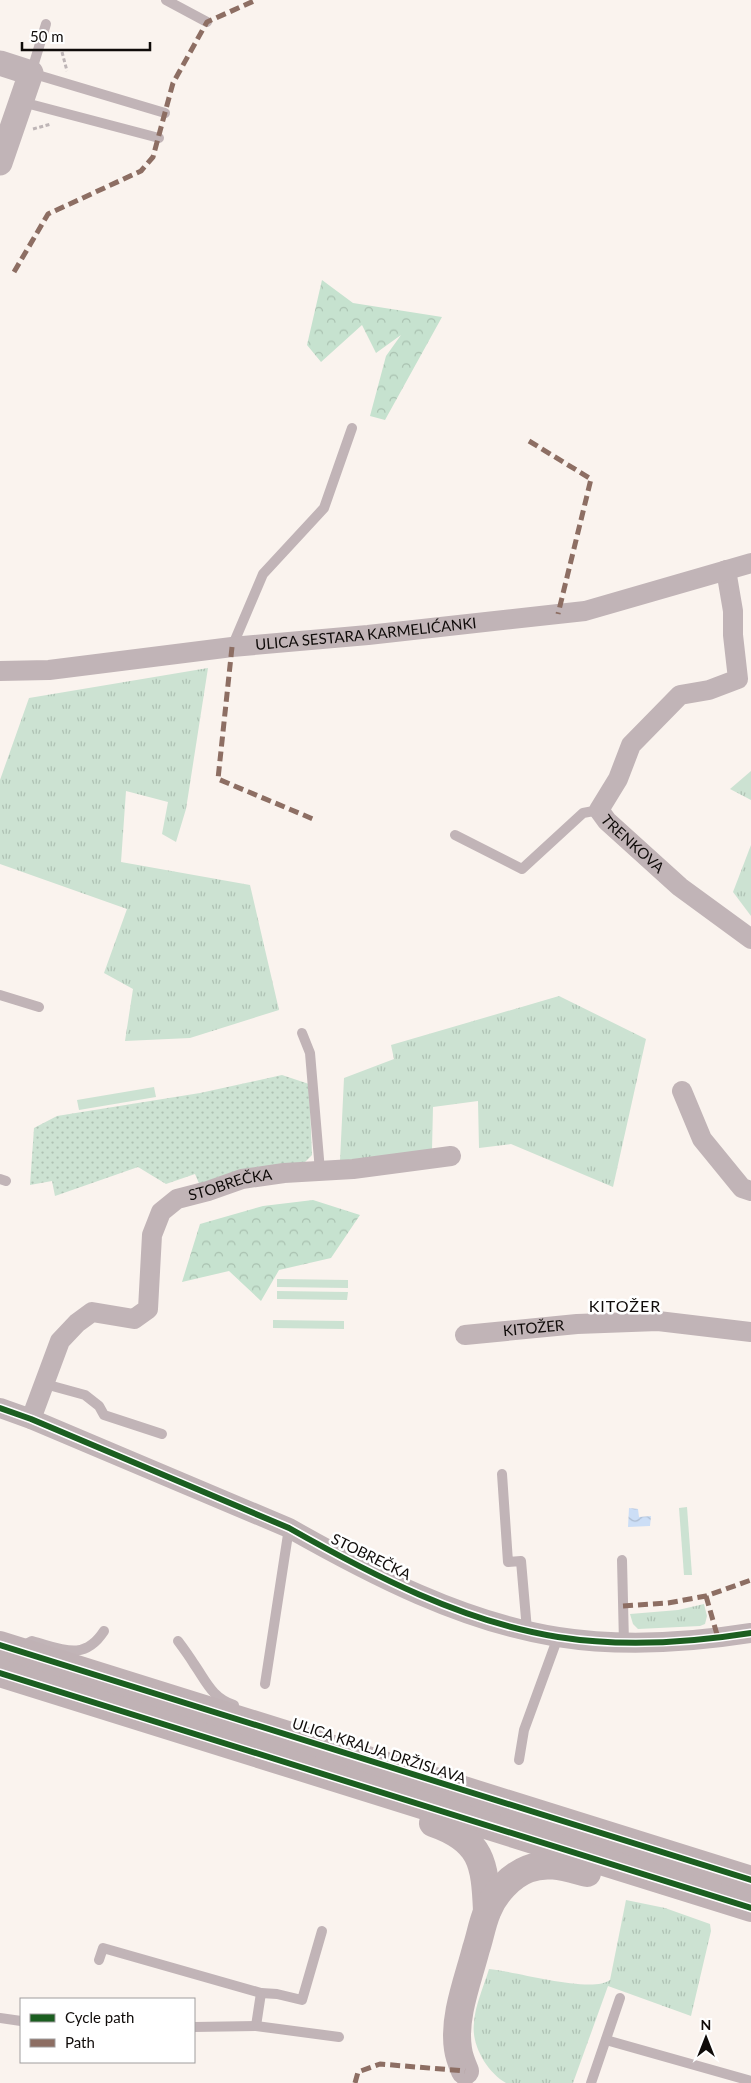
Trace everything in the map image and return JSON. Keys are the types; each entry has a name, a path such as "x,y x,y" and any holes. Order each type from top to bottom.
{"highway":[{"name":"ULICA KRALJA DRŽISLAVA","path":"7,1647 277,1725 452,1788 751,1880"},
{"path":"0,1673 751,1908"},
{"path":"404,1799 416,1814 454,1830 470,1842 479,1857 487,1911"},
{"path":"469,2077 458,2049 458,2025 464,1994 487,1911 500,1889 515,1876 528,1869 544,1865 557,1865 634,1886 672,1883"}],"street":[{"path":"0,63 31,73 10,98 0,163"},
{"name":"ULICA SESTARA KARMELIĆANKI","path":"0,671 48,670 232,647 368,635 585,611 751,562"},
{"name":"TRENKOVA","path":"726,570 733,611 733,635 738,679 709,690 680,694 631,746 618,779 599,810 607,821 680,887 751,939"},
{"path":"682,1091 702,1139 742,1188 751,1191"},
{"name":"STOBREČKA","path":"31,1419 60,1341 77,1323 92,1312 134,1319 148,1309 152,1235 161,1212 177,1199 242,1179 284,1172 352,1169 451,1156"},
{"name":"KITOŽER","path":"465,1335 577,1324 658,1321 751,1332"},
{"name":"STOBREČKA","path":"0,1408 31,1419 289,1528 415,1593 495,1622 558,1637 624,1643 718,1638 751,1633"}],"lane":[{"path":"166,0 207,22"},
{"path":"46,24 31,73 165,113"},
{"path":"10,98 159,138"},
{"path":"232,647 263,574 324,508 352,428"},
{"path":"455,835 522,869 583,813 599,810"},
{"path":"0,995 39,1007"},
{"path":"302,1033 310,1053 320,1171"},
{"path":"45,1384 85,1396 99,1406 104,1415 162,1434"},
{"path":"502,1474 508,1562 521,1561 527,1630"},
{"path":"265,1684 289,1528"},
{"path":"622,1560 624,1643"},
{"path":"7,1647 32,1641 69,1651 83,1650 96,1643 104,1631"},
{"path":"519,1760 524,1730 558,1637"},
{"path":"178,1641 196,1665 208,1688 224,1702 248,1710"},
{"path":"99,1960 103,1948 261,1993 277,1994 302,2000 322,1931"},
{"path":"256,2026 261,1993"},
{"path":"591,2083 620,1998"},
{"path":"0,2018 20,2021"},
{"path":"195,2027 256,2026 339,2037"},
{"path":"606,2040 751,2081"}],"green space":[{"path":"322,280 353,303 442,317 385,420 370,416 386,356 401,335 376,353 362,325 321,362 307,345"},
{"path":"208,668 186,809 176,842 162,834 168,802 126,791 121,862 250,885 279,1010 190,1038 125,1041 133,989 104,973 127,909 0,864 0,780 29,698"},
{"path":"751,771 751,800 730,789"},
{"path":"751,845 751,916 733,892"},
{"path":"559,996 646,1039 613,1187 511,1144 479,1148 478,1101 433,1107 432,1150 340,1161 344,1078 394,1059 391,1045"},
{"path":"282,1075 309,1084 312,1155 302,1165 201,1188 195,1174 166,1184 138,1167 55,1196 52,1181 30,1185 34,1128 57,1116 200,1093"},
{"path":"154,1087 156,1097 79,1110 77,1100"},
{"path":"313,1200 360,1215 331,1258 279,1270 261,1301 229,1271 182,1282 200,1224 263,1206"},
{"path":"277,1279 348,1280 348,1288 277,1287"},
{"path":"277,1291 348,1292 347,1300 277,1299"},
{"path":"273,1320 344,1321 344,1329 273,1328"},
{"path":"687,1507 692,1575 684,1575 679,1508"},
{"path":"704,1604 707,1616 705,1624 700,1626 638,1629 633,1624 630,1614 678,1610"},
{"path":"626,1900 665,1908 710,1924 711,1931 691,2016 608,1986 573,2083 506,2083 487,2065 475,2040 474,2023 476,2009 489,1969 570,1983 601,1984 610,1980"}],"water":[{"path":"629,1508 638,1509 639,1517 651,1516 650,1526 628,1527"}],"marked path":[{"path":"14,272 48,214 141,171 153,157 173,83 207,22 256,0"},
{"path":"529,441 591,479 558,614"},
{"path":"232,647 218,779 313,819"},
{"path":"623,1606 668,1603 706,1596 751,1580"},
{"path":"706,1596 718,1638"},
{"path":"355,2083 358,2072 380,2064 465,2071"}],"cycle path":[{"path":"0,1408 31,1419 289,1528 386,1579 453,1608 488,1620 558,1637 606,1642 679,1641 751,1633"},
{"path":"0,1645 751,1880"},
{"path":"0,1673 751,1908"}],"district":[{"name":"KITOŽER","path":"625,1306"}]}
